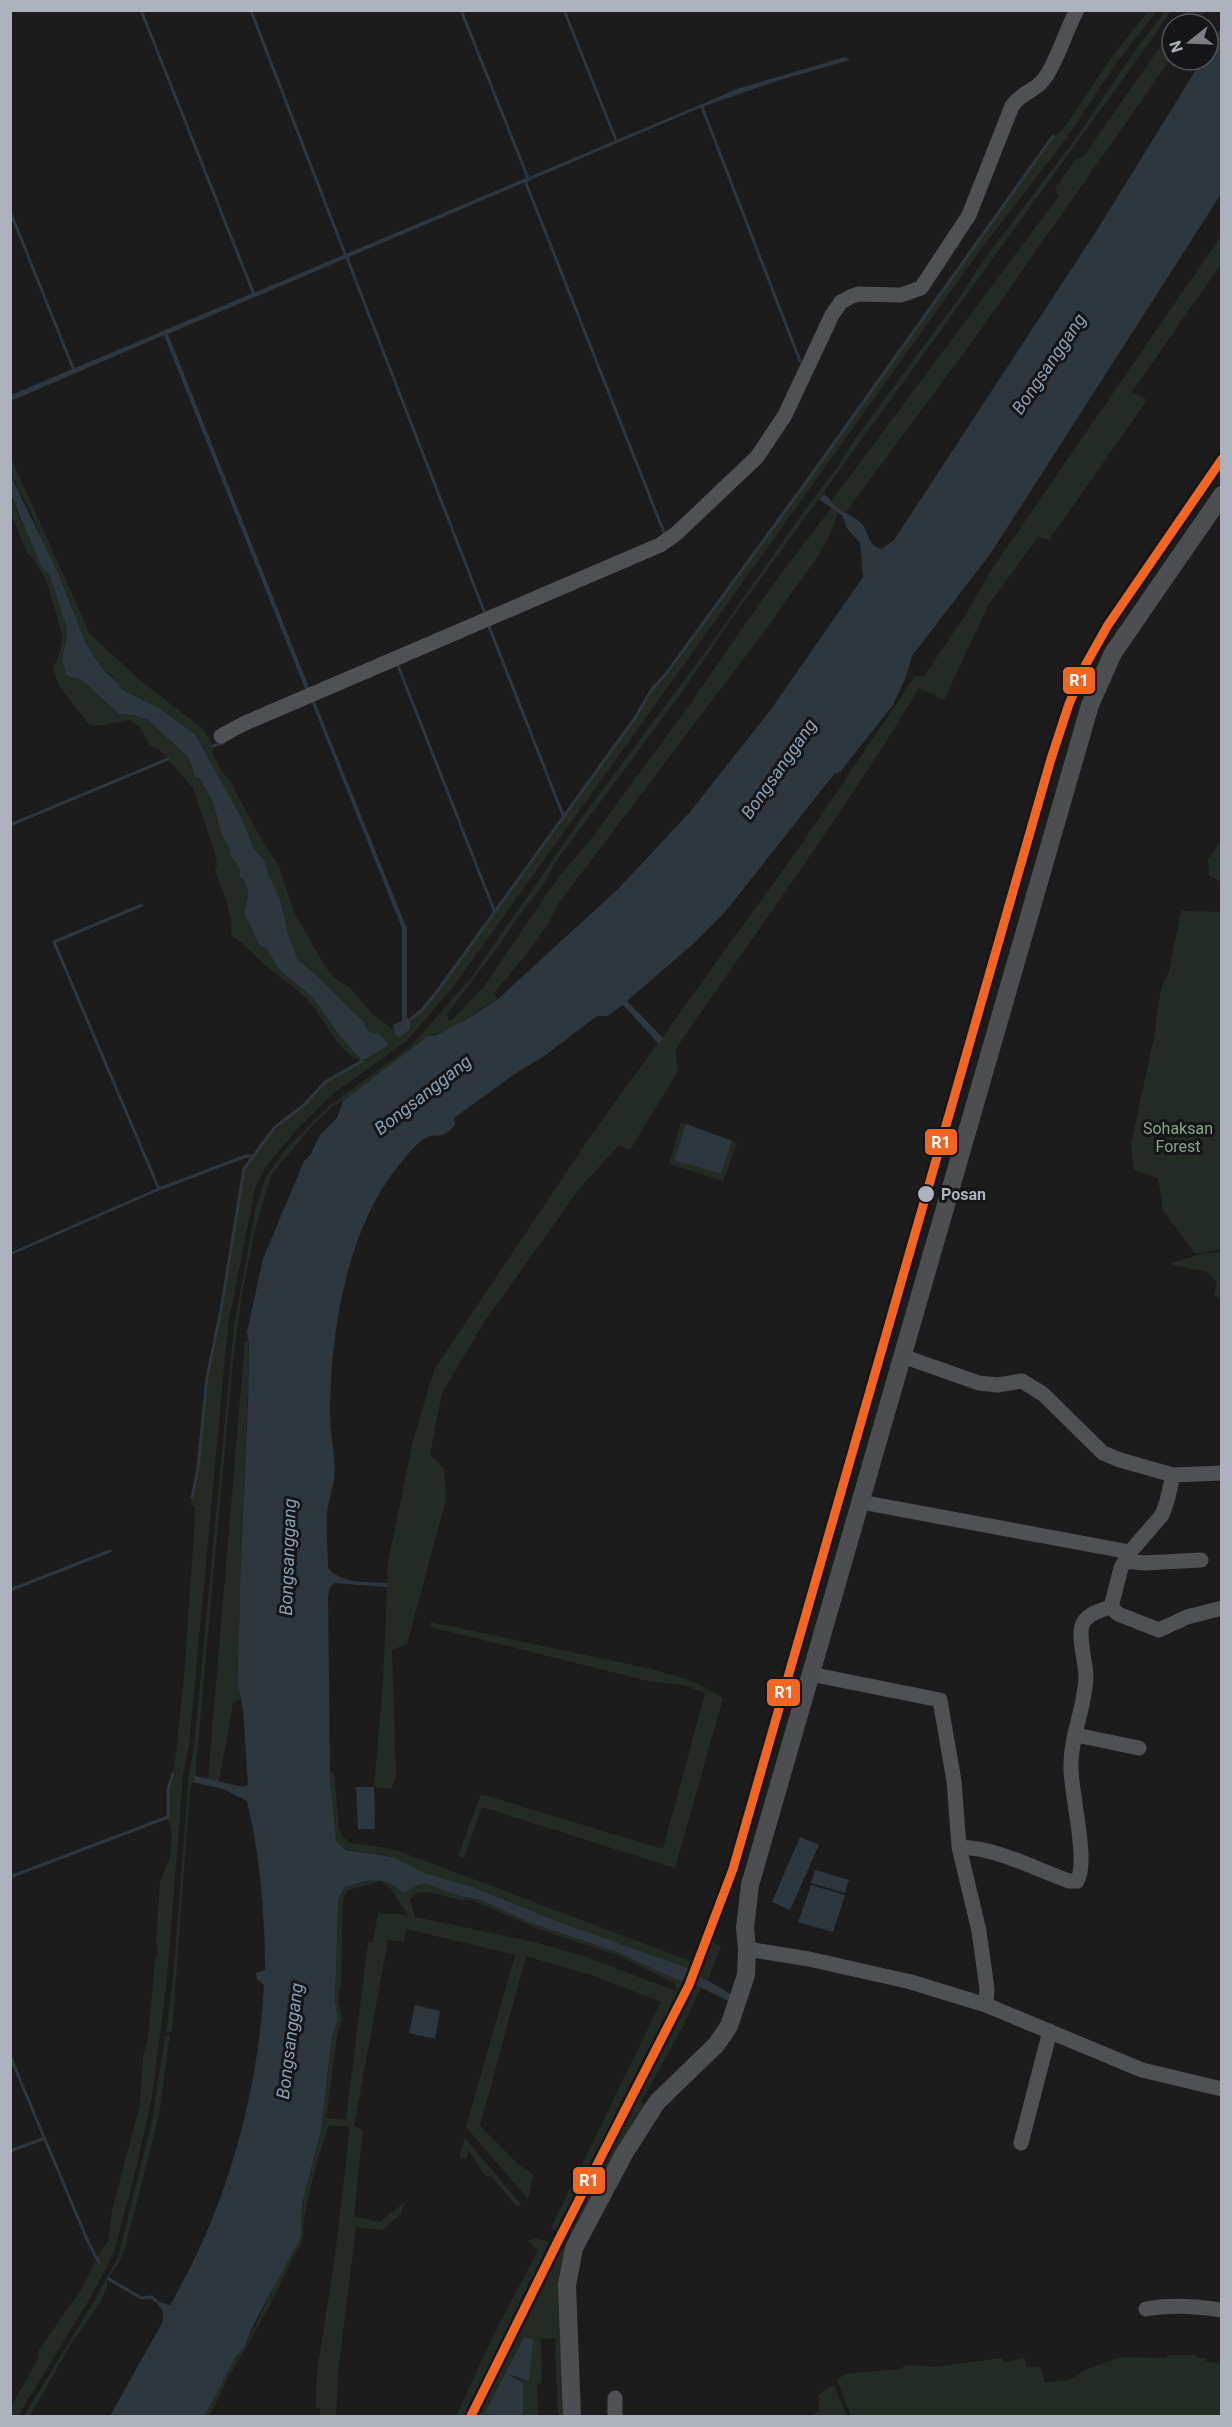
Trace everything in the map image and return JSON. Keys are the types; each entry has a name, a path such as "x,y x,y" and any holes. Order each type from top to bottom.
{"main road":[{"path":"572,2416 567,2284 574,2248 624,2154 657,2102 716,2045 729,2026 746,1975 745,1928 750,1885 1068,777 1096,689 1113,653 1221,495"}],"street":[{"path":"221,736 243,724 660,545 677,533 757,457 784,415 832,315 841,302 859,294 901,295 921,288 969,215 1015,100 1032,90 1044,79 1077,10"},
{"path":"902,1356 980,1383 998,1385 1022,1381 1042,1394 1103,1453 1120,1461 1173,1475 1221,1473"},
{"path":"1111,1607 1121,1568 1127,1557 1162,1515 1173,1475"},
{"path":"861,1502 1127,1557 1144,1563 1201,1560"},
{"path":"1111,1607 1118,1614 1159,1630 1187,1617 1221,1608"},
{"path":"959,1847 987,1850 1039,1870 1077,1881 1081,1875 1081,1847 1071,1751 1085,1685 1082,1624 1090,1615 1111,1607"},
{"path":"810,1674 940,1700 954,1781 959,1847 979,1931 987,1989 986,2005"},
{"path":"1076,1735 1139,1748"},
{"path":"747,1949 809,1959 910,1982 986,2005 1142,2070 1221,2089"},
{"path":"1021,2143 1050,2031"},
{"path":"1146,2309 1160,2306 1195,2306 1221,2310"},
{"path":"615,2397 615,2416"}],"green space":[{"path":"1185,10 1205,11 1204,12 1184,12"},
{"path":"1148,11 1157,11 1117,62 1066,139 981,249 456,983 408,1040 334,1093 300,1126 267,1165 256,1185 228,1325 189,1746 183,1775 167,1979 152,2097 113,2255 92,2295 18,2416 11,2416 11,2407 38,2359 39,2350 82,2288 95,2262 99,2265 100,2263 97,2257 108,2241 113,2206 140,2105 143,2057 148,2038 155,1961 158,1953 156,1942 160,1882 170,1857 172,1842 168,1819 169,1791 176,1773 174,1771 184,1678 195,1518 194,1507 191,1504 199,1468 208,1377 222,1311 245,1170 268,1136 304,1106 325,1083 389,1045 368,1031 362,1020 298,960 289,937 280,899 267,874 261,855 253,847 242,819 195,734 159,708 120,687 93,656 64,585 15,484 10,456 90,634 142,682 203,729 213,746 213,754 222,772 229,779 260,837 279,866 293,910 324,965 334,978 350,988 372,1014 393,1029 395,1034 411,1023 437,994 636,719 653,690 667,676 1054,137 1064,128 1111,58"},
{"path":"1160,18 1160,27 1149,43 728,624 680,695 557,860 544,884 447,1014 448,1020 452,1020 485,985 557,879 591,839 690,704 771,587 832,507 838,512 833,527 810,568 558,904 537,940 494,993 498,999 455,1026 428,1036 343,1101 334,1105 312,1126 271,1175 255,1230 242,1293 233,1360 195,1776 190,1788 172,2031 166,2033 173,1980 189,1775 194,1747 234,1326 256,1207 266,1177 284,1151 329,1106 411,1046 471,978 585,813 706,651 853,442 959,298 982,262 1079,134"},
{"path":"1160,47 1161,72 977,335 846,512 839,509 831,501 1059,196 1055,188 1075,160 1083,157"},
{"path":"1221,236 1221,264 1132,392 1147,400 1049,540 1038,537 988,606 944,700 919,688 830,826 675,1050 678,1071 630,1150 619,1145 579,1189 485,1321 442,1393 430,1454 444,1469 446,1499 407,1644 392,1650 396,1777 391,1789 374,1787 383,1684 388,1562 413,1441 434,1370 592,1134 796,852 915,676 924,676 966,614 990,572"},
{"path":"10,495 41,566 50,576 66,626 67,635 62,660 66,675 83,681 119,714 134,715 148,720 188,757 191,768 213,802 222,835 240,870 239,876 248,887 247,919 253,932 267,949 278,968 312,997 340,1036 362,1061 341,1046 301,993 231,935 229,911 215,871 217,865 215,853 193,788 159,749 150,745 140,727 130,720 94,726 88,723 59,686 53,668 60,652 63,636 46,580 33,558 27,553 11,514"},
{"path":"1221,841 1221,882 1209,876 1208,859"},
{"name":"Sohaksan Forest","path":"1181,911 1222,912 1221,1249 1195,1254 1163,1210 1158,1178 1134,1170 1131,1145 1154,1037 1161,989 1169,971"},
{"path":"681,1123 686,1124 675,1160 721,1174 732,1141 737,1143 723,1181 669,1164"},
{"path":"1221,1252 1221,1300 1214,1295 1217,1283 1207,1272 1168,1264 1205,1253"},
{"path":"245,1341 248,1341 249,1364 239,1615 240,1700 233,1703 219,1782 208,1779"},
{"path":"431,1622 652,1669 695,1682 723,1698 675,1868 482,1807 464,1858 458,1856 481,1794 663,1849 705,1693 683,1685 648,1681 430,1627"},
{"path":"329,1768 334,1774 339,1829 350,1843 393,1849 693,1962 690,1969 551,1919 473,1887 427,1874 392,1857 341,1847 336,1841 334,1829"},
{"path":"380,1878 389,1881 403,1893 420,1884 428,1884 467,1898 482,1900 526,1921 619,1953 684,1981 559,2232 551,2228 661,2002 597,1977 526,1956 480,2126 520,2166 533,2174 528,2199 466,2127 515,1955 406,1929 404,1942 388,1940 354,2126 363,2130 354,2216 379,2222 404,2203 401,2214 382,2230 356,2227 338,2373 336,2416 320,2416 320,2408 316,2407 317,2371 334,2264 350,2127 329,2125 311,2187 301,2244 212,2411 209,2416 205,2416 235,2358 244,2348 301,2232 302,2204 321,2130 332,2037 338,2019 335,2001 339,1898 344,1888","holes":["381,1881 391,1889 408,1915 378,1913 373,1942 368,1942 346,2120 326,2118 337,2035 342,2019 338,1999 341,1984 343,1898 348,1890","420,1892 472,1900 536,1928 619,1956 674,1983 678,1992 587,1957 530,1941 415,1917 410,1900"]},
{"path":"712,1942 721,1946 708,1979 698,1975"},
{"path":"694,1984 701,1987 684,2024 641,2102 646,2105 572,2237 567,2235"},
{"path":"170,2034 159,2115 126,2244 119,2263 107,2280 108,2285 100,2303 72,2342 30,2416 24,2416 96,2298 118,2257 151,2126 165,2037"},
{"path":"465,2138 521,2204 517,2207 491,2176 485,2176 469,2151 466,2159 459,2157"},
{"path":"535,2238 553,2243 466,2416 456,2416 496,2330 538,2251 528,2241"},
{"path":"560,2247 566,2249 564,2416 558,2416 555,2338 541,2339 542,2383 537,2384 538,2416 523,2416 523,2383 507,2374 525,2381 524,2337 483,2416 476,2416"},
{"path":"1169,2355 1195,2355 1197,2358 1206,2358 1206,2361 1221,2364 1221,2416 851,2416 837,2380 845,2374 898,2369 908,2365 936,2367 1001,2358 1003,2362 1024,2358 1027,2367 1040,2367 1045,2383 1068,2380 1088,2369 1120,2357 1165,2358"},
{"path":"834,2385 847,2416 811,2416 819,2411 819,2394"}],"water":[{"name":"Bongsanggang","path":"1221,28 1221,194 991,553 912,656 906,677 893,705 840,772 835,773 725,912 693,944 627,1001 663,1038 659,1044 623,1005 607,1016 597,1016 543,1057 516,1073 454,1118 455,1125 446,1133 428,1137 420,1142 381,1190 355,1248 346,1279 334,1344 331,1376 330,1415 334,1470 327,1514 328,1568 348,1580 388,1583 387,1587 335,1583 330,1587 328,1597 330,1778 336,1841 346,1850 392,1857 427,1874 473,1887 551,1919 690,1969 684,1981 676,1979 619,1953 526,1921 481,1900 460,1896 427,1884 420,1884 403,1893 389,1883 375,1880 344,1888 339,1898 338,1910 335,2001 338,2019 332,2037 321,2130 302,2204 299,2240 254,2324 244,2348 235,2358 205,2416 110,2416 162,2323 163,2314 156,2301 170,2305 207,2230 236,2151 255,2068 264,1985 257,1979 256,1973 265,1970 265,1949 261,1885 252,1822 247,1801 223,1789 193,1782 195,1776 243,1787 248,1785 243,1710 238,1684 248,1403 249,1346 247,1332 263,1259 304,1161 311,1154 319,1136 337,1118 343,1101 428,1036 437,1035 498,999 618,889 690,812 772,708 863,577 860,543 846,527 843,516 819,499 824,494 838,508 859,521 871,542 877,547 882,549 894,540 1097,230 1195,72 1220,72"},
{"path":"845,57 850,60 780,80 702,107 168,334 310,690 306,691 164,335 11,401 11,395 737,89"},
{"path":"10,474 59,575 85,641 94,657 119,684 120,688 159,708 195,734 242,819 253,847 265,861 268,874 280,899 289,937 298,960 362,1020 368,1031 378,1032 389,1045 362,1061 340,1036 312,997 278,968 267,949 259,944 244,913 248,898 246,884 239,876 240,870 222,835 213,802 200,779 195,776 188,757 148,720 134,715 119,714 83,681 66,675 62,660 67,635 66,626 50,576 41,566 11,495"},
{"path":"313,697 407,929 407,1017 411,1023 410,1029 399,1037 395,1034 393,1025 402,1021 402,928 310,698"},
{"path":"686,1124 732,1141 721,1174 674,1160"},
{"path":"356,1787 374,1787 375,1829 358,1829"},
{"path":"800,1837 819,1845 790,1910 772,1902"},
{"path":"815,1870 849,1880 845,1893 811,1883"},
{"path":"811,1885 845,1895 833,1932 798,1922"},
{"path":"698,1975 731,1994 728,2001 694,1984"},
{"path":"415,2005 440,2011 435,2039 409,2033"},
{"path":"524,2337 533,2340 529,2381 507,2374 523,2383 523,2416 487,2414 483,2416"}],"waterway":[{"path":"141,10 253,292"},
{"path":"461,10 528,178"},
{"path":"564,10 616,140"},
{"path":"251,11 345,254"},
{"path":"702,107 800,361"},
{"path":"410,1020 436,993 635,718 652,689 666,674 807,481 1053,136"},
{"path":"526,183 665,535"},
{"path":"10,211 73,368"},
{"path":"347,258 484,611"},
{"path":"488,624 563,815"},
{"path":"397,663 494,910"},
{"path":"213,746 224,742"},
{"path":"10,825 168,759"},
{"path":"142,905 54,942 159,1189"},
{"path":"192,1498 198,1468 207,1377 221,1310 244,1169 274,1128 304,1105 325,1082 362,1061"},
{"path":"10,1254 159,1189 246,1156 252,1156"},
{"path":"10,1590 110,1551"},
{"path":"10,1877 168,1817 168,1790 173,1774"},
{"path":"10,2056 99,2263"},
{"path":"10,2151 45,2138"},
{"path":"109,2279 141,2298 152,2297 156,2301"}],"transit line":[{"name":"R1","path":"471,2416 689,1985 733,1869 1051,759 1069,704 1086,664 1108,625 1222,459"}],"place":[{"name":"Posan","path":"926,1194"}]}
